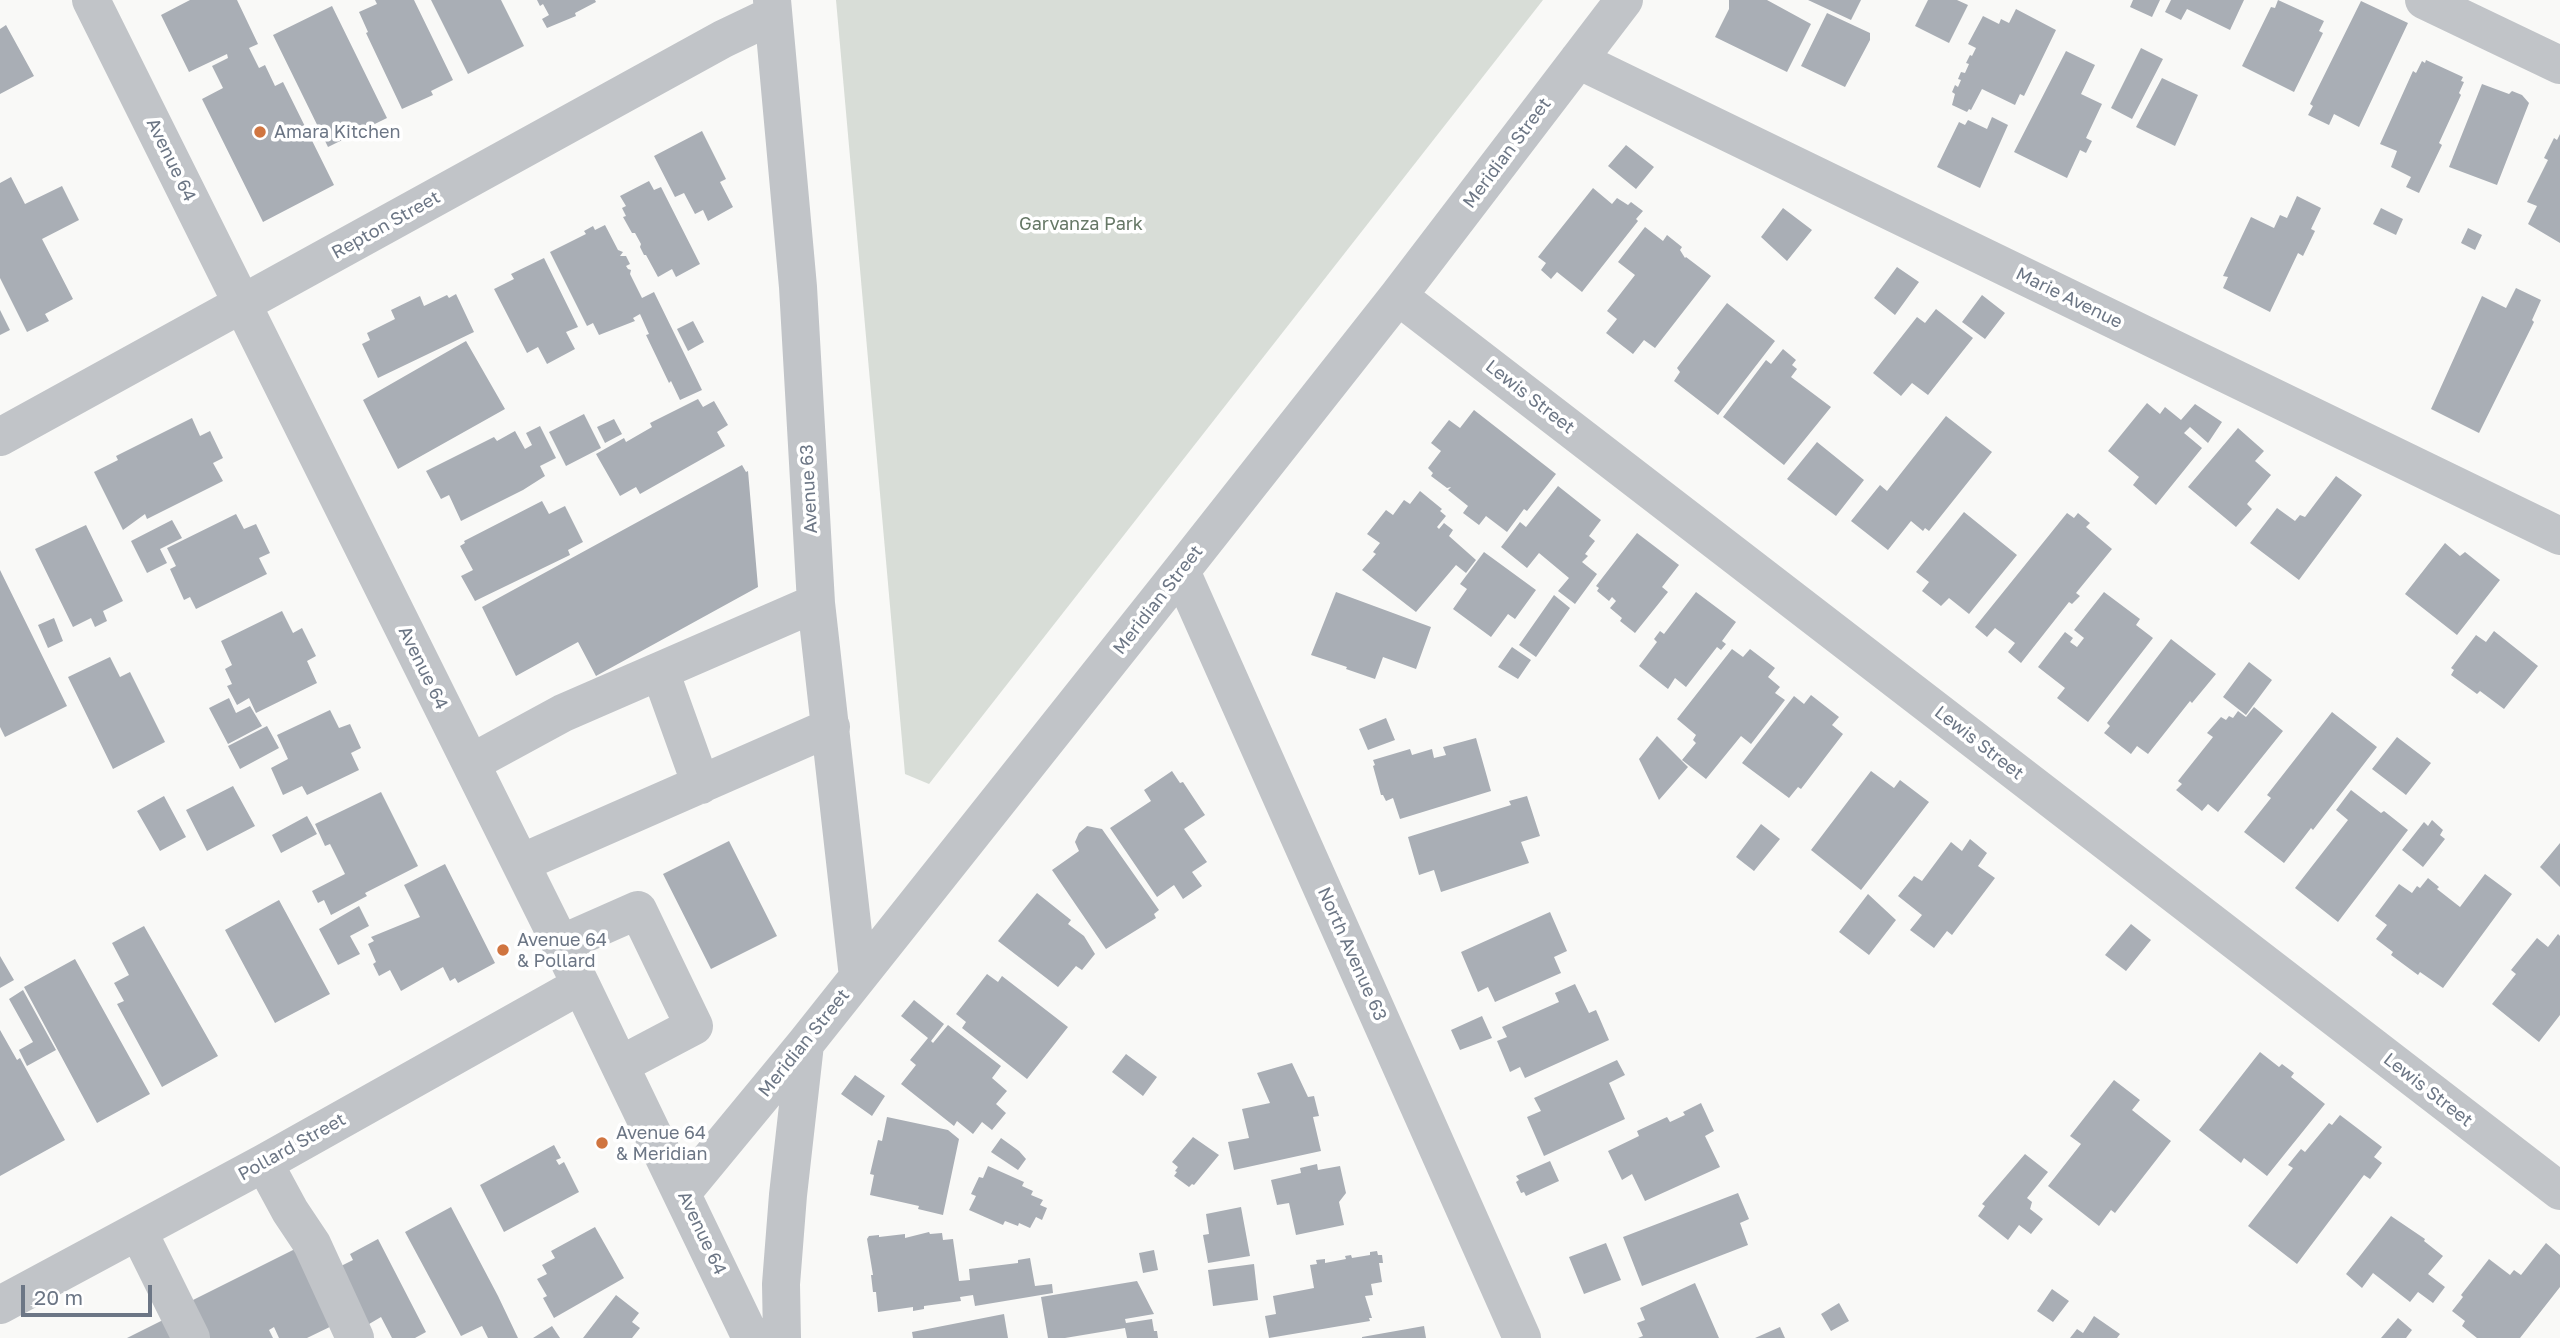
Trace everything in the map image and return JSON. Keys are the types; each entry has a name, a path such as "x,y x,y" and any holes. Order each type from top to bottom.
{"street":[{"name":"Avenue 64","path":"91,0 561,944 751,1338"},
{"name":"Meridian Street","path":"682,1193 1181,571 1398,296 1624,0"},
{"path":"2424,0 2560,65"},
{"name":"Repton Street","path":"0,438 723,39 772,7"},
{"name":"Avenue 63","path":"772,7 798,287 816,603 858,976"},
{"name":"Marie Avenue","path":"1578,60 2560,536"},
{"name":"Lewis Street","path":"1398,296 2560,1191"},
{"name":"North Avenue 63","path":"1181,571 1522,1338"},
{"path":"471,763 563,713 816,603"},
{"path":"660,671 701,785"},
{"path":"521,863 831,727"},
{"path":"561,944 638,910 694,1026 620,1065"},
{"name":"Pollard Street","path":"0,1305 264,1163 581,985"},
{"path":"782,1338 781,1284 804,1044"},
{"path":"264,1163 290,1211 312,1244 355,1338"},
{"path":"138,1231 191,1338"}],"green space":[{"name":"Garvanza Park","path":"836,0 1543,0 929,784 905,774"}],"building":[{"path":"190,0 237,0 258,44 249,48 259,68 265,65 275,86 283,82 334,185 263,222 202,99 223,88 212,66 228,58 227,54 189,72 161,15"},
{"path":"375,0 414,0 453,80 431,91 433,95 402,109 366,33 368,32 359,12 377,4"},
{"path":"431,0 501,0 524,46 468,74"},
{"path":"537,0 596,2 575,13 576,16 547,28 542,19 549,15 543,4 540,6"},
{"path":"1729,0 1767,0 1811,24 1787,72 1715,37 1729,9"},
{"path":"1808,0 1861,0 1851,20"},
{"path":"1928,0 1957,0 1968,5 1949,43 1915,26"},
{"path":"2133,0 2160,0 2152,17 2130,7"},
{"path":"2171,0 2244,0 2230,30 2187,9 2181,20 2165,12"},
{"path":"2278,0 2324,21 2319,31 2323,33 2294,92 2242,66 2271,7 2275,8"},
{"path":"2361,1 2408,23 2359,127 2334,114 2329,125 2308,115 2313,106 2310,104"},
{"path":"332,6 387,118 328,147 273,35"},
{"path":"2016,9 2056,30 2024,96 2020,94 2015,105 1982,89 1971,110 1967,112 1952,105 1955,94 1952,92 1955,85 1958,87 1961,72 1965,73 1969,64 1966,63 1976,48 1968,44 1983,16 1999,24 2001,19 2009,23"},
{"path":"1827,13 1870,33 1870,40 1845,87 1801,66"},
{"path":"6,25 34,76 0,94 0,29"},
{"path":"2141,48 2163,59 2132,119 2111,108"},
{"path":"2066,51 2095,65 2081,94 2102,104 2086,138 2092,141 2086,153 2080,150 2067,178 2014,152"},
{"path":"2426,60 2463,77 2461,81 2464,82 2459,93 2461,95 2439,143 2442,145 2419,193 2406,187 2411,177 2391,167 2397,151 2380,144 2413,71 2416,73 2422,61 2425,63"},
{"path":"2162,78 2198,95 2175,146 2136,127"},
{"path":"2482,84 2509,94 2512,91 2522,95 2529,103 2497,185 2449,167"},
{"path":"1992,117 2008,125 1980,188 1937,167 1959,122 1965,125 1968,120 1987,129"},
{"path":"702,131 726,179 720,182 733,207 708,221 703,210 695,214 684,193 675,197 654,156"},
{"path":"2560,134 2560,243 2528,224 2537,206 2527,202 2548,160 2544,158 2554,138 2557,140"},
{"path":"1626,145 1654,167 1636,189 1608,166"},
{"path":"11,177 25,204 62,186 79,220 42,239 73,299 45,314 49,321 27,332 0,278 0,183"},
{"path":"649,181 654,190 661,187 700,264 676,277 672,269 658,277 644,255 635,233 632,233 623,217 626,216 622,208 626,206 620,196"},
{"path":"1593,188 1612,204 1617,198 1628,205 1631,202 1643,211 1582,292 1557,272 1551,279 1541,270 1546,263 1538,257"},
{"path":"2297,196 2321,208 2311,229 2315,231 2303,256 2298,253 2270,312 2223,288 2228,277 2223,276 2251,217 2274,228 2280,215 2287,218"},
{"path":"1783,208 1812,230 1787,261 1761,237"},
{"path":"2381,208 2403,219 2396,235 2373,224"},
{"path":"605,225 618,250 623,252 620,256 626,256 630,264 626,266 631,270 630,274 642,298 654,292 702,390 680,400 646,335 649,334 640,314 633,318 635,321 599,335 593,323 587,326 550,252 586,234 584,231 593,226 595,230"},
{"path":"1645,227 1663,241 1667,235 1682,247 1680,250 1685,258 1711,276 1655,348 1644,340 1633,354 1606,333 1617,319 1607,311 1635,275 1618,262"},
{"path":"2468,228 2482,235 2475,250 2461,243"},
{"path":"544,258 578,327 566,332 575,349 547,364 538,347 527,353 494,289 514,279 511,274"},
{"path":"1897,267 1919,282 1895,315 1874,298"},
{"path":"2516,288 2541,300 2532,320 2534,322 2479,433 2431,409 2482,296 2506,308"},
{"path":"456,294 474,332 378,378 362,344 370,340 367,333 395,319 391,310 420,296 424,306 447,295 449,298"},
{"path":"1982,295 2005,313 1985,339 1962,322"},
{"path":"1727,303 1775,341 1718,415 1674,381 1680,372 1677,368"},
{"path":"1936,309 1973,338 1928,395 1912,383 1901,396 1873,373 1917,317 1925,323"},
{"path":"0,310 10,330 0,335"},
{"path":"693,321 704,342 688,351 677,329"},
{"path":"466,341 505,409 398,469 363,400"},
{"path":"1783,349 1796,360 1792,365 1797,369 1791,377 1831,407 1784,465 1723,417 1766,360 1771,364"},
{"path":"698,399 703,407 714,401 728,425 717,432 725,446 640,494 636,487 620,496 596,454 624,438 626,442 652,427 650,423"},
{"path":"2147,403 2160,414 2165,407 2181,420 2195,404 2222,422 2208,443 2190,427 2184,433 2202,448 2156,505 2133,485 2139,477 2108,451"},
{"path":"1474,410 1556,474 1507,532 1486,516 1479,525 1463,513 1468,506 1448,490 1451,487 1447,488 1431,476 1433,473 1428,468 1441,451 1431,443 1449,420 1460,428"},
{"path":"584,414 601,448 566,466 549,432"},
{"path":"1946,416 1992,452 1929,531 1925,528 1923,531 1911,521 1888,550 1851,521 1880,485 1887,491"},
{"path":"192,418 200,436 210,431 223,458 213,463 223,481 147,519 145,514 123,530 94,472 118,460 116,456"},
{"path":"614,419 622,434 605,443 597,427"},
{"path":"540,426 556,458 540,466 545,476 461,521 449,495 441,499 426,471 494,437 497,441 515,431 525,449 532,445 526,433"},
{"path":"2238,428 2264,451 2255,461 2271,475 2247,504 2252,509 2236,527 2188,487"},
{"path":"1817,442 1864,480 1836,516 1787,479"},
{"path":"742,465 746,472 748,471 758,587 596,676 578,642 516,676 482,607"},
{"path":"2336,476 2362,495 2299,580 2250,543 2277,508 2295,521 2300,515 2305,517"},
{"path":"1558,486 1601,520 1589,536 1595,541 1582,562 1597,574 1575,604 1558,591 1569,578 1539,553 1527,568 1501,547 1520,522 1526,527"},
{"path":"1420,491 1442,509 1440,511 1446,516 1437,527 1439,529 1444,523 1453,530 1449,536 1476,560 1466,573 1456,565 1416,612 1362,570 1376,554 1373,552 1380,543 1367,534 1386,510 1393,515 1404,500 1410,504"},
{"path":"542,501 549,514 565,506 583,542 568,550 570,555 475,601 461,576 473,570 460,546 464,541"},
{"path":"1964,512 2017,555 1969,614 1949,598 1941,606 1922,591 1929,582 1916,572"},
{"path":"2067,513 2074,518 2078,513 2090,523 2086,527 2112,549 2076,593 2080,596 2072,604 2069,602 2021,663 2008,652 2015,643 1995,628 1987,637 1975,627"},
{"path":"236,514 244,529 256,524 270,553 259,558 267,574 196,609 190,597 184,600 170,569 176,566 167,548"},
{"path":"172,520 182,538 160,549 167,563 147,573 131,541"},
{"path":"86,525 123,601 103,611 107,621 95,627 91,618 73,627 35,549"},
{"path":"1637,533 1679,565 1662,587 1668,592 1635,633 1620,621 1622,618 1610,608 1616,601 1612,597 1609,601 1597,591 1599,588 1596,586"},
{"path":"2445,543 2460,556 2465,552 2500,580 2457,635 2405,594"},
{"path":"1484,552 1536,590 1515,619 1508,614 1491,637 1453,609 1467,589 1460,584"},
{"path":"0,570 67,706 5,737 0,727"},
{"path":"1336,592 1431,627 1416,669 1383,657 1375,679 1311,655"},
{"path":"1696,592 1736,622 1722,641 1726,644 1721,650 1717,647 1686,687 1675,678 1668,689 1639,666 1657,642 1654,639 1660,631 1664,634"},
{"path":"2104,592 2140,619 2136,625 2153,638 2088,722 2057,698 2065,688 2038,667 2065,632 2073,638 2070,642 2077,647 2084,638 2074,630"},
{"path":"1554,595 1570,608 1536,657 1519,645"},
{"path":"282,611 293,633 302,628 316,656 307,661 317,683 256,713 249,698 237,705 227,686 232,684 225,669 232,665 221,641"},
{"path":"54,618 63,641 48,648 38,625"},
{"path":"2494,631 2538,666 2504,709 2480,691 2477,694 2451,675 2454,670 2451,668 2476,635 2486,642"},
{"path":"2171,639 2216,674 2192,703 2190,701 2148,754 2137,746 2131,754 2104,733 2110,726 2107,723"},
{"path":"1512,647 1531,660 1518,679 1498,667"},
{"path":"1732,649 1743,657 1750,649 1775,668 1768,677 1780,687 1775,693 1785,700 1751,744 1741,736 1706,779 1682,760 1696,743 1693,740 1696,735 1677,719"},
{"path":"110,657 120,677 130,672 165,742 113,769 68,677"},
{"path":"2249,662 2272,680 2246,715 2223,697"},
{"path":"1811,695 1839,717 1832,725 1843,734 1801,789 1798,787 1789,798 1742,763 1794,696 1804,704"},
{"path":"229,698 236,713 250,706 262,726 228,744 209,708"},
{"path":"2254,707 2283,731 2218,812 2208,804 2202,811 2176,790 2182,784 2178,781 2213,737 2207,733 2221,717 2226,720 2229,716 2233,718 2238,711 2246,717"},
{"path":"330,710 339,728 350,724 361,748 351,753 359,770 307,795 302,786 283,795 271,768 288,759 277,735"},
{"path":"2332,712 2377,747 2284,863 2244,832 2271,798 2267,795"},
{"path":"1386,718 1395,740 1368,750 1359,729"},
{"path":"267,726 279,748 240,769 228,746"},
{"path":"1657,736 1688,767 1659,800 1639,759"},
{"path":"2397,737 2431,763 2406,795 2372,769"},
{"path":"1476,738 1491,791 1400,819 1393,798 1386,801 1381,795 1373,760 1410,749 1412,755 1432,749 1434,758 1446,755 1443,747"},
{"path":"1172,771 1180,783 1183,782 1205,815 1184,829 1207,862 1192,872 1202,886 1183,899 1174,885 1157,897 1110,828 1151,801 1144,790"},
{"path":"1871,771 1894,788 1900,780 1929,802 1861,890 1811,850"},
{"path":"233,786 255,826 207,851 186,810"},
{"path":"2351,790 2408,830 2338,922 2295,888 2348,820 2336,810"},
{"path":"381,792 418,866 365,893 367,896 331,915 324,900 318,903 312,891 345,874 330,844 325,846 315,824"},
{"path":"164,796 186,837 160,851 137,811"},
{"path":"1527,796 1540,836 1521,842 1529,863 1441,892 1434,870 1419,875 1408,837 1511,805 1509,801"},
{"path":"307,816 317,834 281,853 272,835"},
{"path":"2432,820 2443,830 2440,835 2445,839 2423,867 2402,850 2424,822 2428,826"},
{"path":"1761,824 1780,839 1754,871 1736,857"},
{"path":"1087,826 1102,829 1159,910 1154,914 1156,918 1106,949 1052,870 1079,851 1075,842 1079,833"},
{"path":"1970,839 1987,853 1978,866 1995,878 1952,935 1947,931 1934,948 1910,930 1922,915 1898,896 1914,876 1922,881 1951,842 1962,851"},
{"path":"729,841 777,936 711,969 663,874"},
{"path":"2560,843 2560,887 2540,867"},
{"path":"445,864 495,963 458,983 455,978 450,981 443,967 401,991 390,970 379,976 368,944 374,941 371,937 420,917 404,885"},
{"path":"2485,874 2512,894 2443,988 2420,972 2418,975 2391,955 2393,952 2376,939 2387,925 2375,916 2399,884 2412,893 2428,878 2439,887 2437,889 2460,907"},
{"path":"1037,893 1071,920 1068,924 1084,936 1095,954 1082,970 1076,966 1058,987 998,941"},
{"path":"1868,894 1896,920 1869,955 1839,932"},
{"path":"279,900 330,994 275,1023 225,930"},
{"path":"359,906 369,926 350,936 360,954 338,965 319,929"},
{"path":"1550,912 1567,951 1554,957 1561,973 1495,1002 1488,987 1478,992 1461,952"},
{"path":"2131,924 2151,940 2126,971 2105,955"},
{"path":"144,926 218,1056 162,1087 117,1004 124,1001 114,983 129,975 112,943"},
{"path":"2558,934 2560,1015 2539,1042 2492,1004 2516,974 2511,970 2537,938 2548,947"},
{"path":"0,956 14,980 0,988"},
{"path":"75,959 150,1094 97,1123 24,987"},
{"path":"987,974 998,982 1002,976 1068,1027 1027,1079 962,1028 966,1022 956,1014"},
{"path":"1575,984 1589,1013 1596,1010 1609,1040 1525,1078 1520,1067 1510,1072 1497,1041 1507,1037 1502,1027 1559,1002 1555,993"},
{"path":"23,990 56,1050 27,1066 19,1050 33,1042 9,999"},
{"path":"914,1000 944,1024 931,1041 933,1043 948,1025 1001,1066 992,1078 1007,1091 996,1104 1006,1113 992,1130 982,1122 973,1134 957,1121 954,1126 901,1084 916,1065 910,1060 928,1038 901,1016"},
{"path":"1482,1016 1492,1038 1460,1050 1451,1030"},
{"path":"0,1030 17,1060 20,1058 65,1140 0,1176"},
{"path":"2260,1052 2279,1067 2282,1064 2294,1073 2291,1077 2325,1104 2267,1176 2244,1158 2241,1163 2199,1130"},
{"path":"1126,1054 1157,1077 1143,1096 1112,1072"},
{"path":"1617,1060 1625,1075 1609,1083 1625,1119 1544,1156 1527,1117 1541,1111 1534,1098"},
{"path":"1292,1063 1308,1097 1314,1096 1319,1116 1313,1117 1321,1151 1234,1170 1228,1142 1249,1138 1242,1109 1270,1103 1257,1073"},
{"path":"855,1075 885,1096 872,1116 841,1094"},
{"path":"2114,1080 2140,1100 2132,1110 2171,1141 2115,1213 2111,1210 2099,1226 2048,1186 2081,1144 2070,1136"},
{"path":"1701,1103 1714,1131 1705,1136 1720,1167 1645,1201 1632,1174 1622,1180 1608,1151 1639,1136 1637,1131 1667,1117 1670,1122"},
{"path":"2340,1115 2382,1147 2374,1157 2382,1163 2370,1179 2364,1175 2297,1264 2248,1226 2293,1168 2288,1165 2301,1149 2305,1152 2329,1123 2332,1125"},
{"path":"887,1117 948,1130 959,1139 943,1215 918,1209 919,1206 870,1195 874,1175 870,1174"},
{"path":"1193,1137 1219,1155 1194,1185 1189,1187 1174,1176 1178,1167 1172,1162"},
{"path":"1001,1138 1026,1159 1018,1170 991,1152"},
{"path":"554,1145 561,1158 556,1160 559,1165 564,1162 579,1192 504,1232 480,1185"},
{"path":"2025,1154 2048,1172 2027,1198 2032,1202 2030,1209 2043,1219 2031,1234 2019,1225 2008,1240 1978,1216 1985,1206 1982,1204"},
{"path":"1550,1161 1559,1181 1526,1196 1524,1192 1521,1193 1516,1176"},
{"path":"1317,1164 1318,1170 1340,1166 1346,1193 1339,1202 1344,1225 1296,1235 1289,1203 1277,1205 1271,1180 1301,1173 1300,1168"},
{"path":"988,1166 1024,1182 1022,1186 1033,1191 1031,1195 1043,1200 1040,1205 1047,1208 1042,1220 1036,1217 1030,1228 1005,1221 1003,1225 969,1210 976,1196 971,1194"},
{"path":"1738,1193 1749,1219 1740,1223 1748,1245 1642,1286 1623,1237"},
{"path":"451,1207 518,1338 488,1338 482,1326 461,1336 405,1232"},
{"path":"1241,1207 1250,1256 1208,1263 1203,1235 1209,1234 1206,1214"},
{"path":"2391,1216 2425,1239 2424,1241 2443,1256 2428,1274 2445,1287 2433,1303 2418,1292 2410,1302 2373,1273 2362,1288 2346,1274"},
{"path":"595,1227 624,1278 554,1318 543,1298 547,1296 537,1279 547,1274 542,1265 555,1258 551,1251"},
{"path":"929,1232 942,1233 943,1240 953,1239 959,1281 970,1280 969,1269 1018,1263 1018,1260 1030,1258 1035,1286 1052,1284 1053,1293 975,1306 973,1295 960,1297 961,1301 924,1306 924,1309 913,1311 913,1307 878,1312 867,1239 869,1236 905,1234 905,1238"},
{"path":"378,1239 426,1332 415,1338 392,1338 381,1317 364,1327 333,1270 353,1260 350,1254"},
{"path":"1606,1243 1621,1280 1584,1294 1569,1257"},
{"path":"2546,1243 2560,1255 2560,1287 2520,1338 2477,1338 2462,1326 2465,1321 2452,1311 2489,1259 2510,1275 2514,1270 2521,1275"},
{"path":"301,1246 338,1323 307,1338 279,1338 274,1327 269,1330 273,1338 209,1338 191,1301"},
{"path":"1154,1250 1158,1270 1143,1273 1139,1253"},
{"path":"1377,1251 1378,1255 1382,1255 1383,1263 1379,1263 1382,1282 1371,1284 1373,1295 1365,1296 1372,1318 1369,1318 1370,1321 1269,1338 1265,1316 1276,1314 1273,1296 1314,1288 1310,1265 1317,1264 1316,1260 1325,1259 1325,1263 1346,1259 1345,1256 1351,1255 1352,1258 1370,1255 1370,1252"},
{"path":"1254,1264 1258,1300 1213,1306 1208,1270"},
{"path":"1137,1281 1154,1314 1125,1319 1126,1323 1152,1319 1158,1338 1127,1338 1125,1328 1065,1338 1048,1338 1041,1297"},
{"path":"1695,1283 1719,1338 1638,1338 1643,1336 1637,1323 1645,1320 1640,1308"},
{"path":"2052,1289 2069,1301 2053,1322 2037,1311"},
{"path":"616,1295 639,1313 632,1322 640,1328 632,1338 583,1338"},
{"path":"1839,1303 1849,1321 1831,1331 1821,1314"},
{"path":"1004,1314 1008,1338 913,1338 912,1332"},
{"path":"2094,1316 2120,1334 2117,1338 2070,1338 2077,1329 2083,1333"},
{"path":"167,1318 177,1338 127,1338"},
{"path":"2398,1318 2412,1330 2406,1338 2381,1338"},
{"path":"552,1326 560,1338 533,1338"},
{"path":"1424,1326 1426,1338 1362,1338 1362,1337"},
{"path":"1780,1327 1785,1338 1755,1338"}],"place":[{"name":"Amara Kitchen","path":"260,132"},
{"name":"Avenue 64 & Pollard","path":"503,950"},
{"name":"Avenue 64 & Meridian","path":"602,1143"}]}
